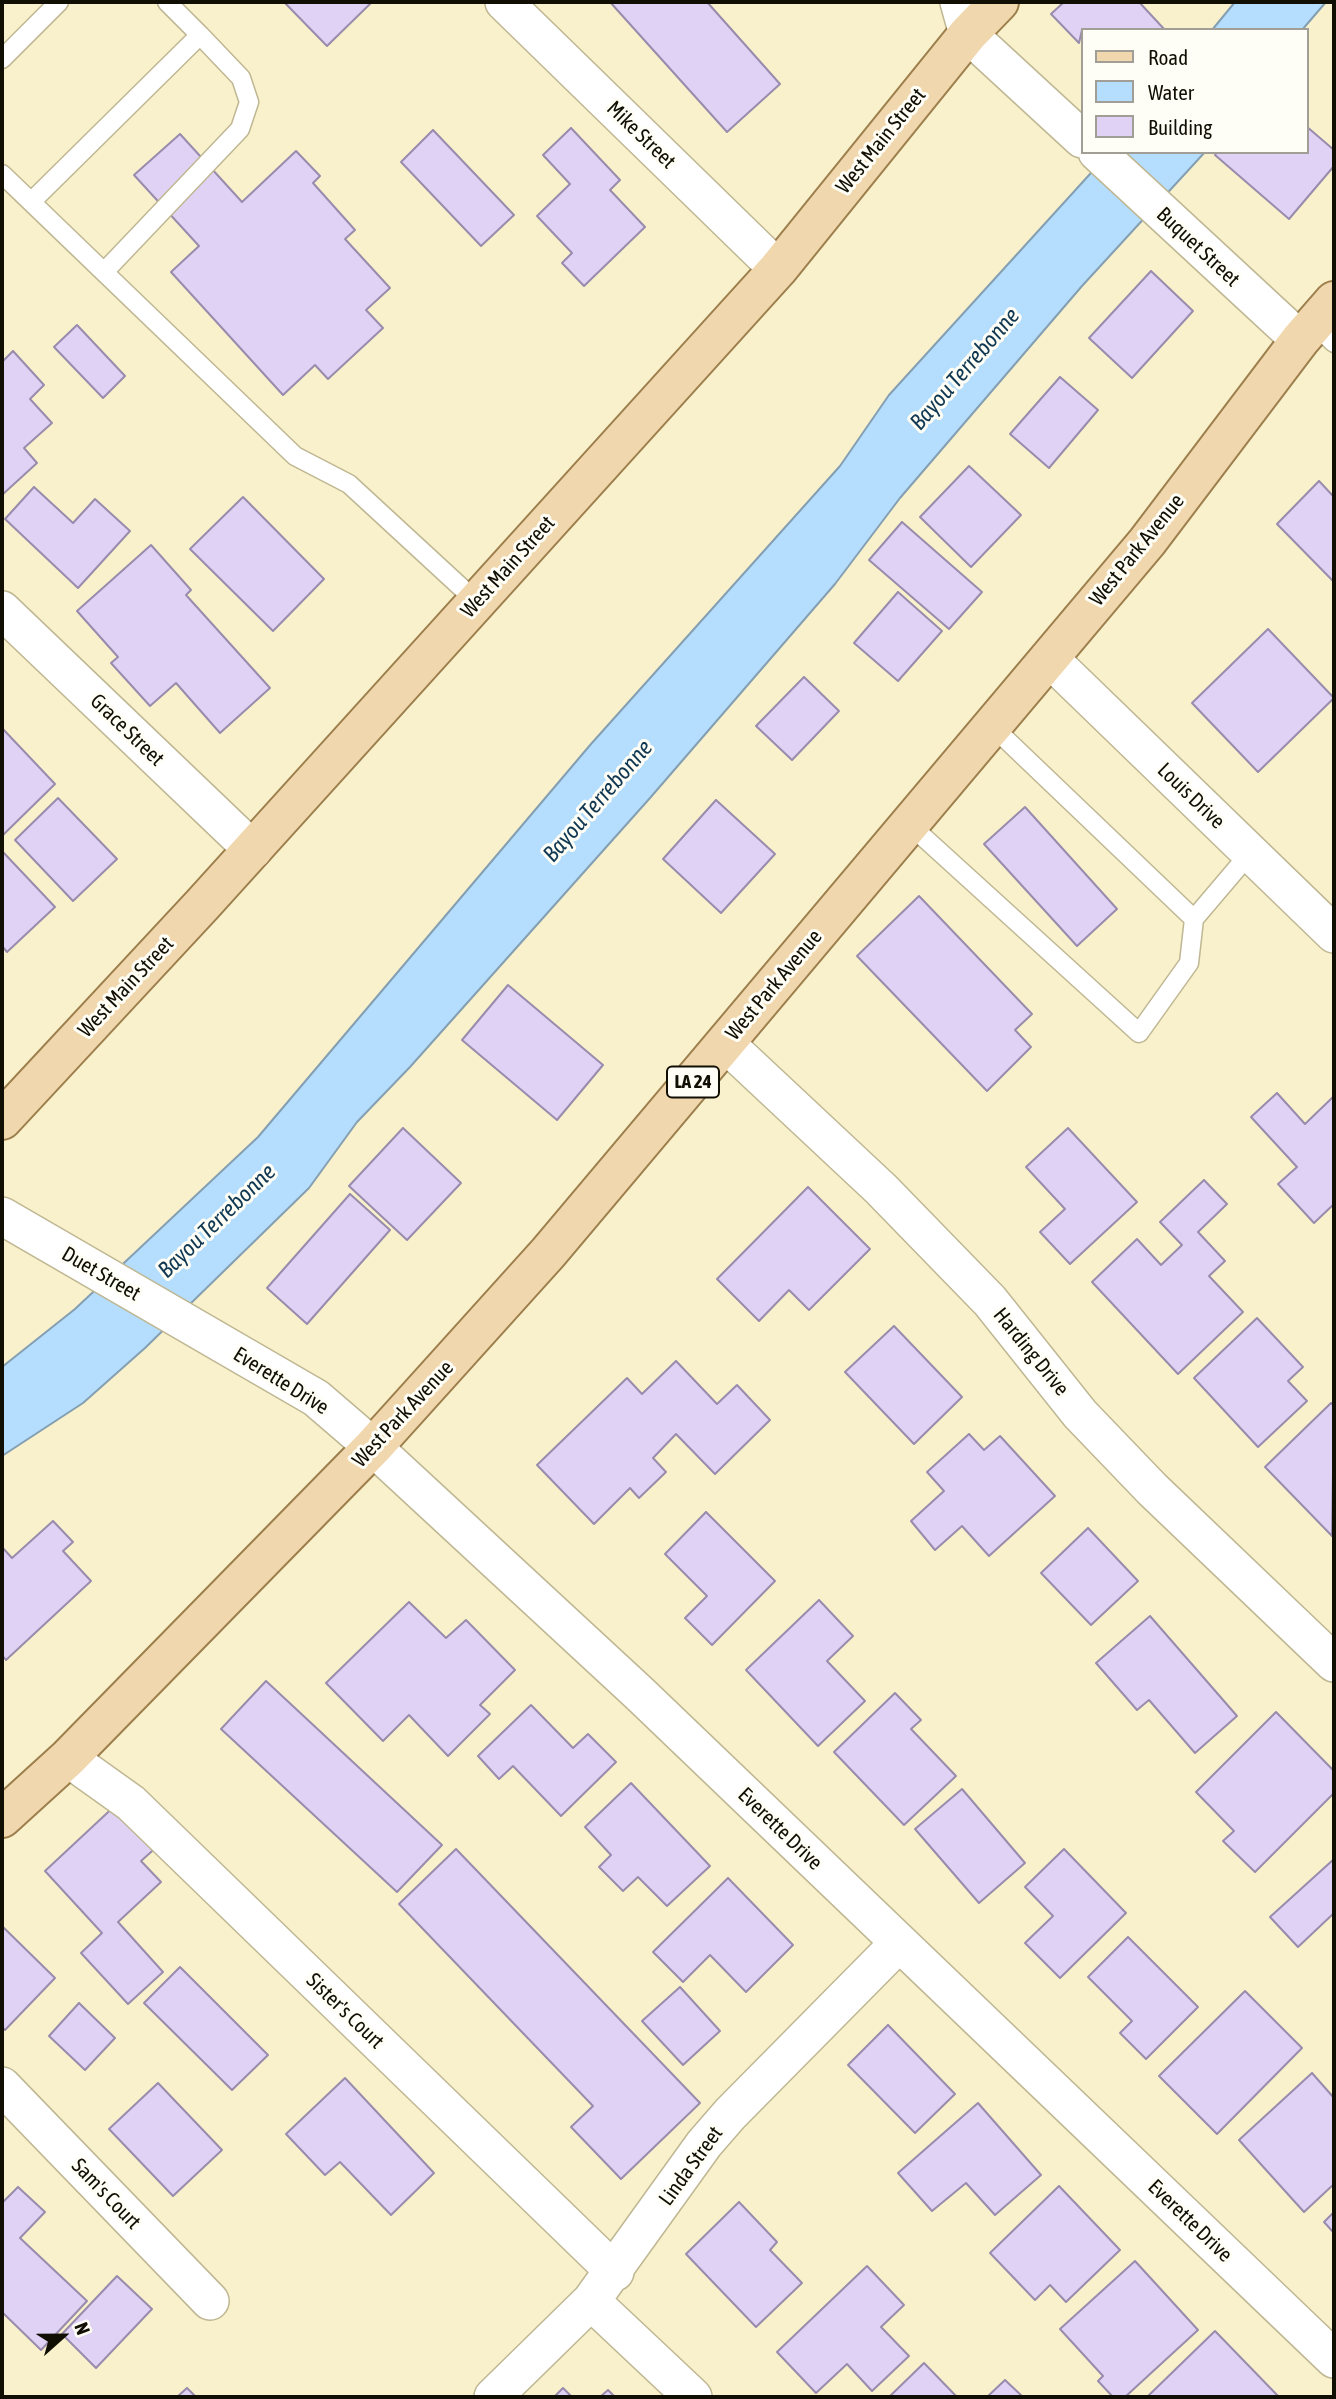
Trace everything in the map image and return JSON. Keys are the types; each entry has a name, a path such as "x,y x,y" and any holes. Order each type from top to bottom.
{"main road":[{"name":"West Main Street","path":"2,1120 253,850 778,269 964,18 999,2"},
{"name":"West Park Avenue","path":"2,1818 68,1758 373,1447 548,1253 1147,542 1321,327"}],"street":[{"name":"Mike Street","path":"504,2 778,269"},
{"path":"964,18 1080,137"},
{"name":"Buquet Street","path":"1099,154 1179,230 1321,327"},
{"name":"Grace Street","path":"2,610 253,850"},
{"name":"Louis Drive","path":"1049,658 1334,934"},
{"name":"Harding Drive","path":"725,1043 881,1189 990,1301 1080,1414 1152,1489 1334,1663"},
{"name":"Duet Street","path":"2,1216 201,1332"},
{"name":"Everette Drive","path":"201,1332 316,1398 373,1447 640,1694 1334,2359"},
{"name":"Sister's Court","path":"68,1758 131,1804 615,2272"},
{"name":"Linda Street","path":"493,2397 591,2301 615,2272 704,2144 730,2114 899,1943"},
{"name":"Sam's Court","path":"2,2086 210,2301"},
{"path":"591,2301 693,2397"}],"lane":[{"path":"2,59 59,2"},
{"path":"104,272 240,129 249,102 241,78 167,2"},
{"path":"31,202 200,35"},
{"path":"2,174 295,456 349,484 477,602"},
{"path":"992,726 1194,919"},
{"path":"909,824 1139,1033 1189,963 1194,919 1250,853"}],"water":[{"path":"1235,2 1326,2 1304,28 1214,28"},
{"name":"Bayou Terrebonne","path":"1108,154 1203,154 1082,286 900,498 835,584 650,798 410,1067 357,1122 309,1188 145,1348 83,1403 2,1456 2,1367 75,1309 258,1137 591,744 840,466 889,395"}],"building":[{"path":"284,2 372,2 327,46"},
{"path":"610,2 707,2 780,84 727,132"},
{"path":"1064,2 1139,2 1163,28 1080,28 1079,43 1051,14"},
{"path":"571,128 620,180 610,190 645,227 584,286 562,263 572,253 537,216 570,184 543,155"},
{"path":"1308,128 1334,150 1334,166 1289,219 1215,155 1308,154"},
{"path":"433,130 514,215 481,246 401,162"},
{"path":"180,134 242,202 296,151 320,176 313,183 355,230 345,239 390,288 366,310 383,328 328,379 315,365 283,395 171,272 199,246 134,175"},
{"path":"1151,271 1193,311 1132,378 1089,338"},
{"path":"77,325 125,376 103,398 54,347"},
{"path":"13,351 44,385 30,399 52,423 24,448 37,463 2,495 2,362"},
{"path":"1060,377 1098,410 1049,468 1010,434"},
{"path":"969,466 1021,515 971,567 920,517"},
{"path":"1319,481 1334,497 1334,582 1277,524"},
{"path":"34,487 73,523 95,499 130,531 78,588 5,519"},
{"path":"243,497 324,579 273,631 190,549"},
{"path":"902,522 982,592 949,629 869,560"},
{"path":"151,545 191,590 186,595 270,688 220,733 176,683 150,706 111,663 118,657 77,611"},
{"path":"898,592 942,631 898,681 854,643"},
{"path":"1268,629 1334,698 1258,772 1192,703"},
{"path":"804,677 839,711 792,760 756,726"},
{"path":"2,728 55,784 2,836"},
{"path":"58,798 117,859 73,901 15,840"},
{"path":"716,800 775,854 721,913 663,859"},
{"path":"1025,807 1117,909 1077,946 984,844"},
{"path":"2,851 55,907 7,952 2,946"},
{"path":"919,896 1032,1014 1015,1030 1031,1047 987,1091 857,956"},
{"path":"508,985 603,1065 557,1120 462,1040"},
{"path":"1277,1093 1305,1124 1334,1096 1334,1204 1314,1223 1278,1184 1297,1167 1251,1117"},
{"path":"403,1128 461,1183 407,1240 349,1186"},
{"path":"1068,1128 1137,1202 1070,1264 1040,1232 1065,1209 1026,1167"},
{"path":"1204,1180 1227,1204 1198,1232 1225,1261 1209,1276 1243,1312 1178,1374 1092,1282 1137,1239 1161,1265 1182,1245 1160,1222"},
{"path":"808,1187 870,1249 809,1310 789,1290 759,1321 717,1279"},
{"path":"350,1194 390,1230 307,1324 267,1288"},
{"path":"1257,1318 1303,1367 1288,1381 1307,1401 1258,1447 1194,1378"},
{"path":"894,1326 962,1397 914,1444 845,1372"},
{"path":"676,1361 717,1404 737,1385 770,1420 715,1474 676,1434 653,1458 666,1472 639,1498 630,1488 594,1524 537,1465 627,1378 642,1394"},
{"path":"1331,1403 1334,1406 1332,1536 1265,1467"},
{"path":"969,1434 984,1450 1000,1436 1055,1496 989,1556 962,1526 935,1550 911,1521 944,1491 927,1472"},
{"path":"706,1512 775,1581 712,1645 685,1618 707,1596 665,1554"},
{"path":"53,1521 73,1542 63,1551 91,1581 6,1660 2,1655 2,1547 12,1558"},
{"path":"1088,1528 1138,1581 1091,1625 1041,1573"},
{"path":"819,1600 853,1636 827,1661 865,1701 818,1746 746,1670"},
{"path":"409,1602 446,1638 466,1620 515,1670 480,1705 490,1714 448,1756 409,1715 383,1741 326,1683"},
{"path":"1150,1616 1237,1716 1195,1753 1149,1700 1137,1710 1096,1663"},
{"path":"266,1681 442,1845 397,1892 221,1729"},
{"path":"895,1693 921,1720 911,1729 956,1776 904,1825 834,1752"},
{"path":"531,1705 573,1748 588,1734 616,1762 561,1816 513,1766 499,1779 478,1756"},
{"path":"1276,1712 1334,1771 1334,1793 1255,1872 1223,1841 1234,1831 1196,1792"},
{"path":"631,1783 710,1866 667,1906 638,1877 623,1891 599,1867 611,1855 585,1827"},
{"path":"962,1789 1025,1863 979,1903 915,1829"},
{"path":"120,1801 160,1844 141,1861 161,1882 118,1922 163,1972 128,2004 81,1953 102,1933 45,1871"},
{"path":"456,1849 700,2103 621,2179 571,2127 593,2106 399,1904"},
{"path":"1064,1849 1126,1913 1060,1978 1025,1943 1053,1916 1025,1887"},
{"path":"1334,1859 1334,1913 1298,1947 1270,1917"},
{"path":"728,1878 793,1945 746,1992 710,1955 683,1982 653,1952"},
{"path":"2,1926 55,1978 5,2030 2,2027"},
{"path":"1128,1937 1198,2007 1146,2059 1120,2033 1132,2021 1088,1977"},
{"path":"180,1967 268,2055 232,2090 144,2003"},
{"path":"680,1987 720,2031 683,2065 642,2021"},
{"path":"1245,1991 1302,2048 1217,2134 1159,2076"},
{"path":"79,2003 115,2038 85,2070 49,2036"},
{"path":"888,2025 955,2094 915,2133 848,2065"},
{"path":"1312,2073 1334,2098 1334,2184 1304,2212 1239,2140"},
{"path":"345,2078 434,2173 391,2215 340,2162 325,2175 286,2134"},
{"path":"158,2083 222,2150 173,2196 109,2129"},
{"path":"978,2103 1041,2175 995,2215 966,2183 932,2211 898,2173"},
{"path":"1059,2186 1120,2250 1066,2302 1050,2285 1035,2300 990,2253"},
{"path":"18,2187 45,2212 20,2238 87,2301 41,2350 2,2312 2,2203"},
{"path":"739,2202 777,2242 770,2250 802,2283 756,2327 686,2254"},
{"path":"1334,2212 1334,2233 1324,2222"},
{"path":"1135,2261 1198,2330 1125,2397 1113,2397 1098,2381 1103,2376 1060,2329"},
{"path":"867,2266 904,2305 881,2327 909,2356 872,2391 847,2364 816,2393 777,2352"},
{"path":"117,2276 152,2309 96,2368 62,2334"},
{"path":"1215,2331 1279,2397 1147,2397"},
{"path":"924,2363 957,2397 889,2397"},
{"path":"1005,2380 1023,2397 987,2397"},
{"path":"187,2388 196,2397 177,2397"},
{"path":"563,2388 572,2397 554,2397"},
{"path":"608,2390 615,2397 600,2397"}]}
